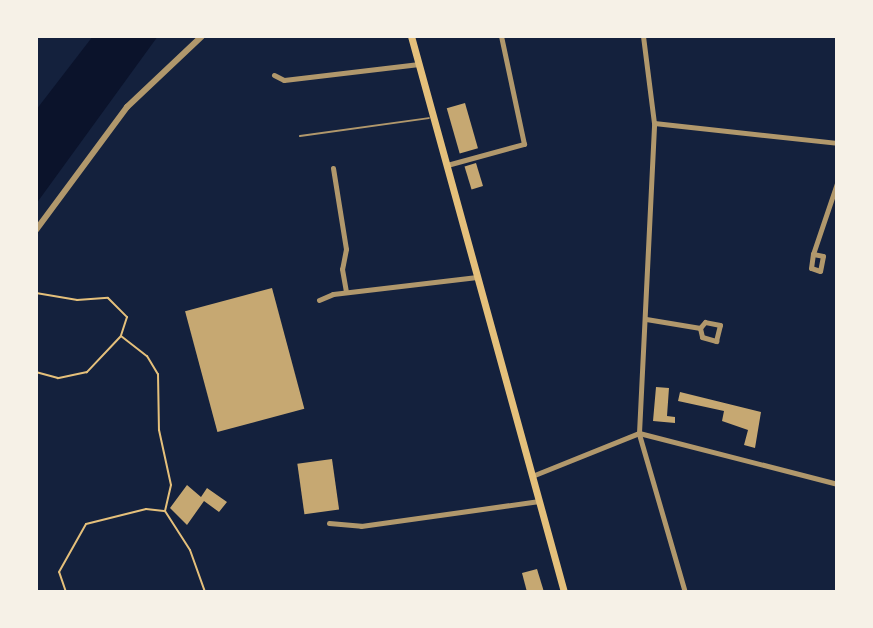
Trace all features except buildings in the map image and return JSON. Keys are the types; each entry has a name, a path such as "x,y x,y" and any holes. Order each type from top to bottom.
{"main road":[{"path":"411,36 564,592"}],"street":[{"path":"36,230 127,107 202,36"},
{"path":"447,165 524,144 501,36"},
{"path":"643,36 654,123 639,433 685,592"},
{"path":"274,75 284,80 419,64"},
{"path":"654,123 837,143"},
{"path":"333,168 346,249 342,269 346,292"},
{"path":"813,254 837,183"},
{"path":"319,300 346,292 477,277"},
{"path":"646,319 700,328"},
{"path":"705,322 720,325 716,341 702,337 700,328 705,322"},
{"path":"532,476 639,433 837,484"},
{"path":"329,523 361,526 539,501"}],"lane":[{"path":"300,136 434,117"}],"path":[{"path":"36,293 77,300 108,298 127,317 121,336 87,372 58,378 36,372"},
{"path":"121,336 147,356 158,374 159,430 171,485 165,511 190,550 205,592"},
{"path":"66,592 59,572 86,524 146,509 165,511"}],"water":[{"path":"93,36 158,36 36,204 36,110"}]}
